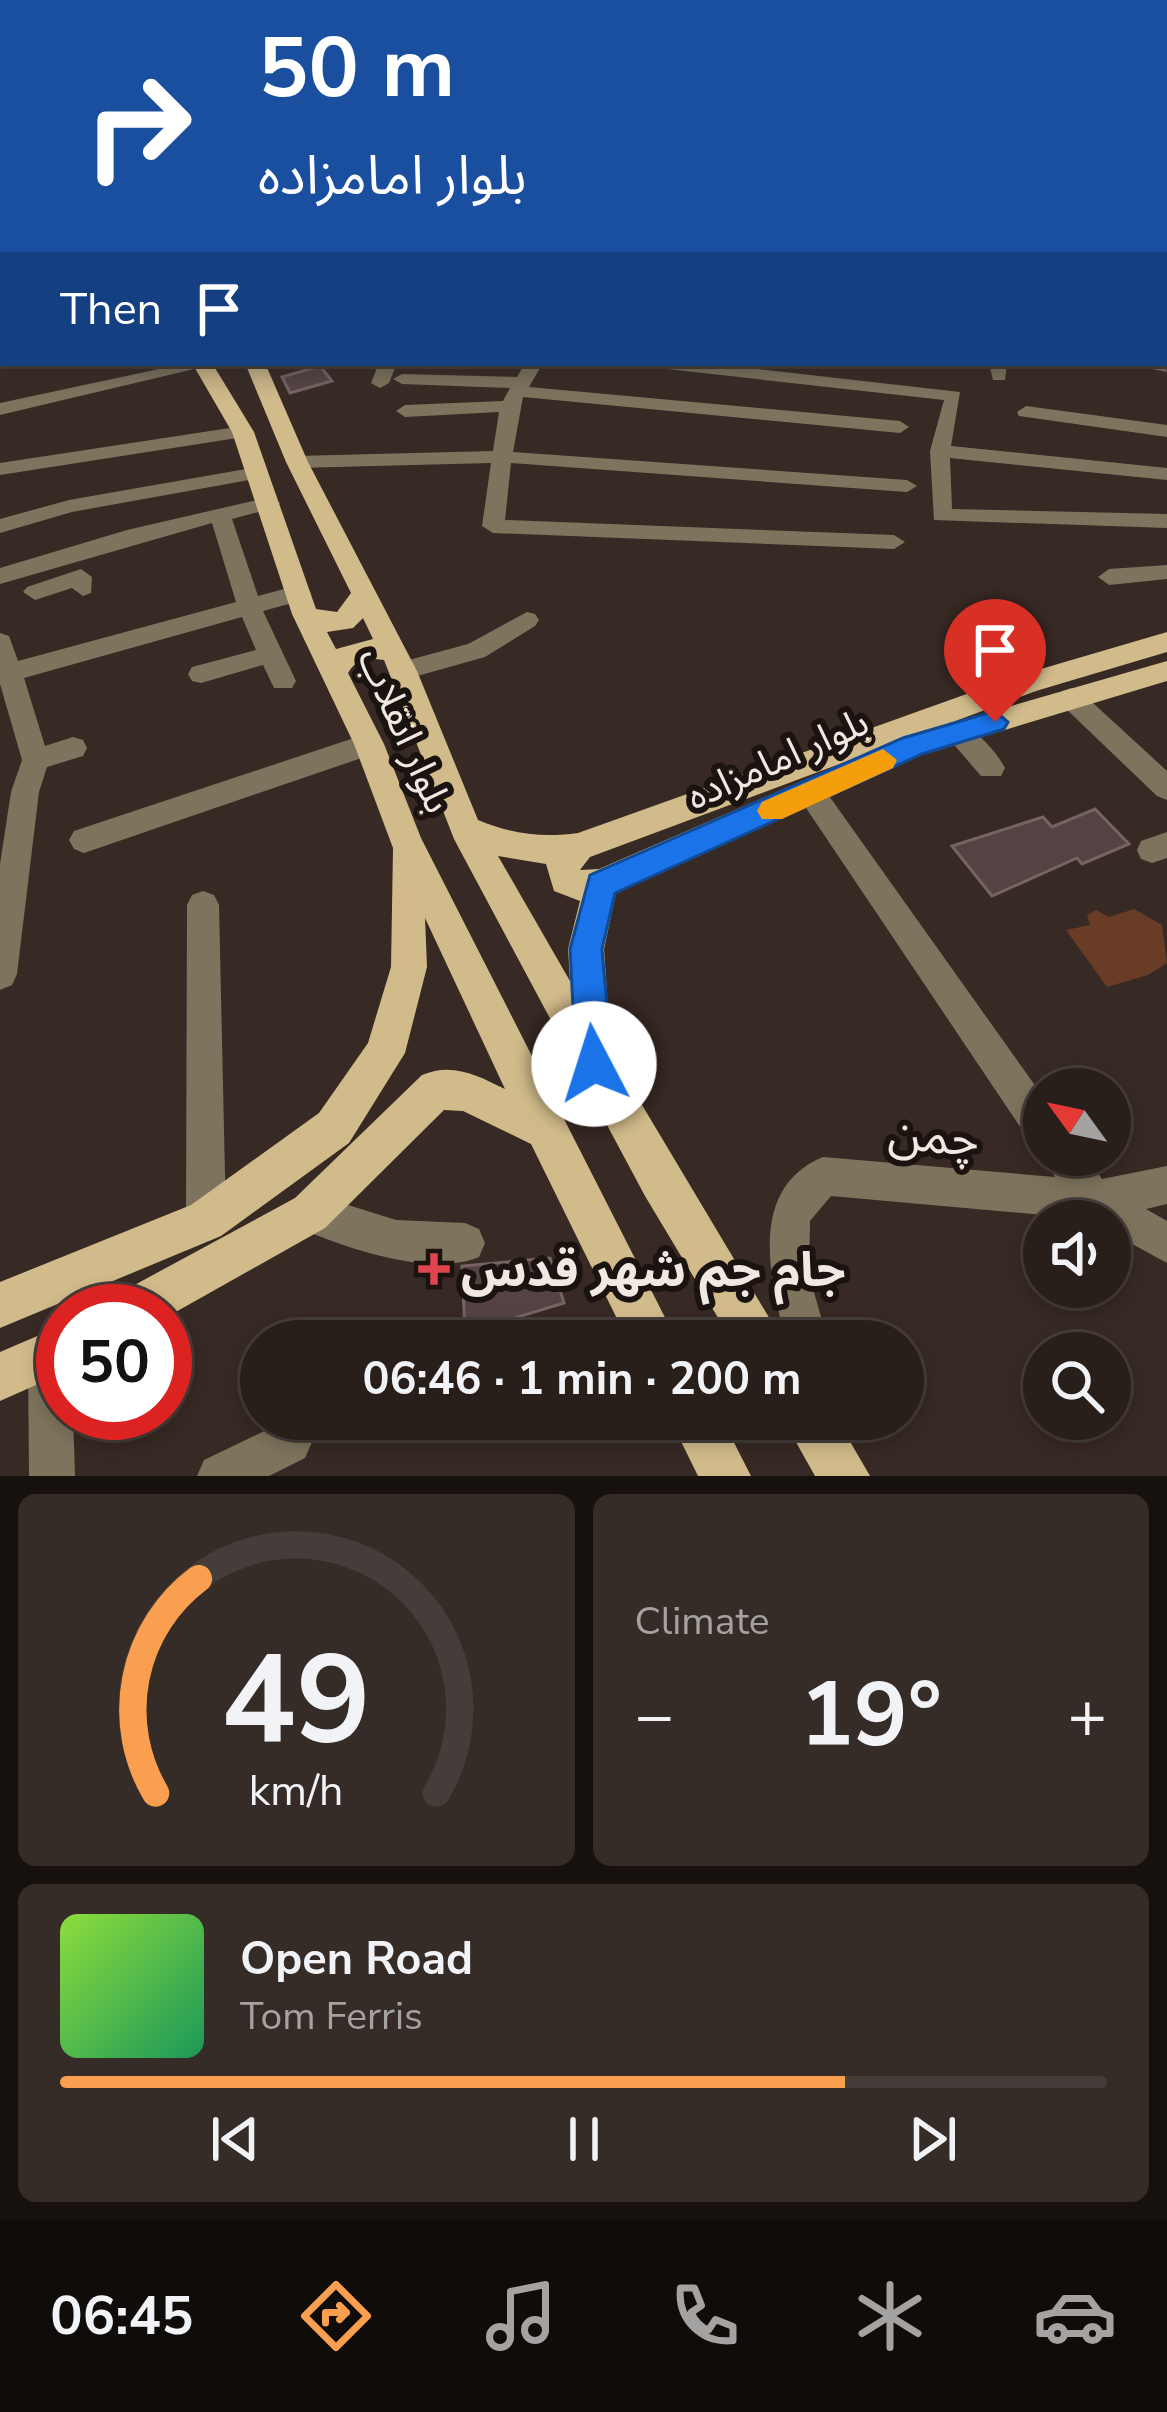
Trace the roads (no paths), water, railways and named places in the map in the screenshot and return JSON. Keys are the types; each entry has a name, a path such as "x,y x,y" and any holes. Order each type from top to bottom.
{"main road":[{"name":"بلوار انقلاب","path":"203,366 238,423 302,604 368,744 405,839 642,1320"},
{"name":"بلوار انقلاب","path":"256,366 297,461 397,661 466,829 660,1181 746,1320"},
{"path":"302,604 321,622 344,621 359,606 363,594"},
{"name":"بلوار امامزاده","path":"466,829 513,850 543,853 578,847 1027,683 1167,642"},
{"path":"333,676 338,661 361,648 397,661"},
{"name":"بلوار امامزاده","path":"601,884 913,746 1167,671"},
{"path":"0,1305 206,1221 334,1128 385,1053 409,968 405,839"},
{"path":"578,847 562,865 566,880 579,886 601,884 586,949 594,1064"},
{"path":"181,1284 310,1213 436,1088 466,1091 544,1129"},
{"path":"0,1377 36,1362"},
{"path":"705,1440 725,1476"},
{"path":"821,1440 842,1473"}],"street":[{"path":"0,409 193,366"},
{"path":"380,383 387,366"},
{"path":"532,366 517,393 493,526 894,542"},
{"path":"685,366 954,396 940,451 942,515 1167,521"},
{"path":"1127,368 1167,367"},
{"path":"401,379 900,427"},
{"path":"405,411 517,393"},
{"path":"1026,412 1167,431"},
{"path":"0,469 238,423"},
{"path":"0,457 192,432"},
{"path":"940,451 1167,474"},
{"path":"297,461 505,457 907,486"},
{"path":"0,526 68,498 258,473"},
{"path":"35,592 220,515 270,503"},
{"path":"220,515 268,655 284,680"},
{"path":"1,570 64,577"},
{"path":"1109,577 1167,572"},
{"path":"7,682 249,606 302,604"},
{"path":"397,661 476,652 527,620"},
{"path":"0,642 7,682 36,760"},
{"path":"201,674 268,655"},
{"path":"1071,698 1167,788"},
{"path":"957,733 991,768"},
{"path":"84,841 368,744"},
{"path":"0,974 13,797 36,760 73,748"},
{"path":"812,794 1023,1100"},
{"path":"203,905 206,1221"},
{"name":"چمن","path":"801,1320 789,1275 791,1214 823,1175 1083,1200"},
{"path":"1098,1200 1167,1185"},
{"path":"310,1213 396,1240 465,1243"},
{"name":"چمن","path":"1131,1223 1167,1243"},
{"path":"52,1476 53,1440"},
{"path":"833,1440 842,1473"},
{"path":"220,1476 289,1442"}],"place":[{"name":"جام جم شهر قدس","path":"434,1269"}]}
